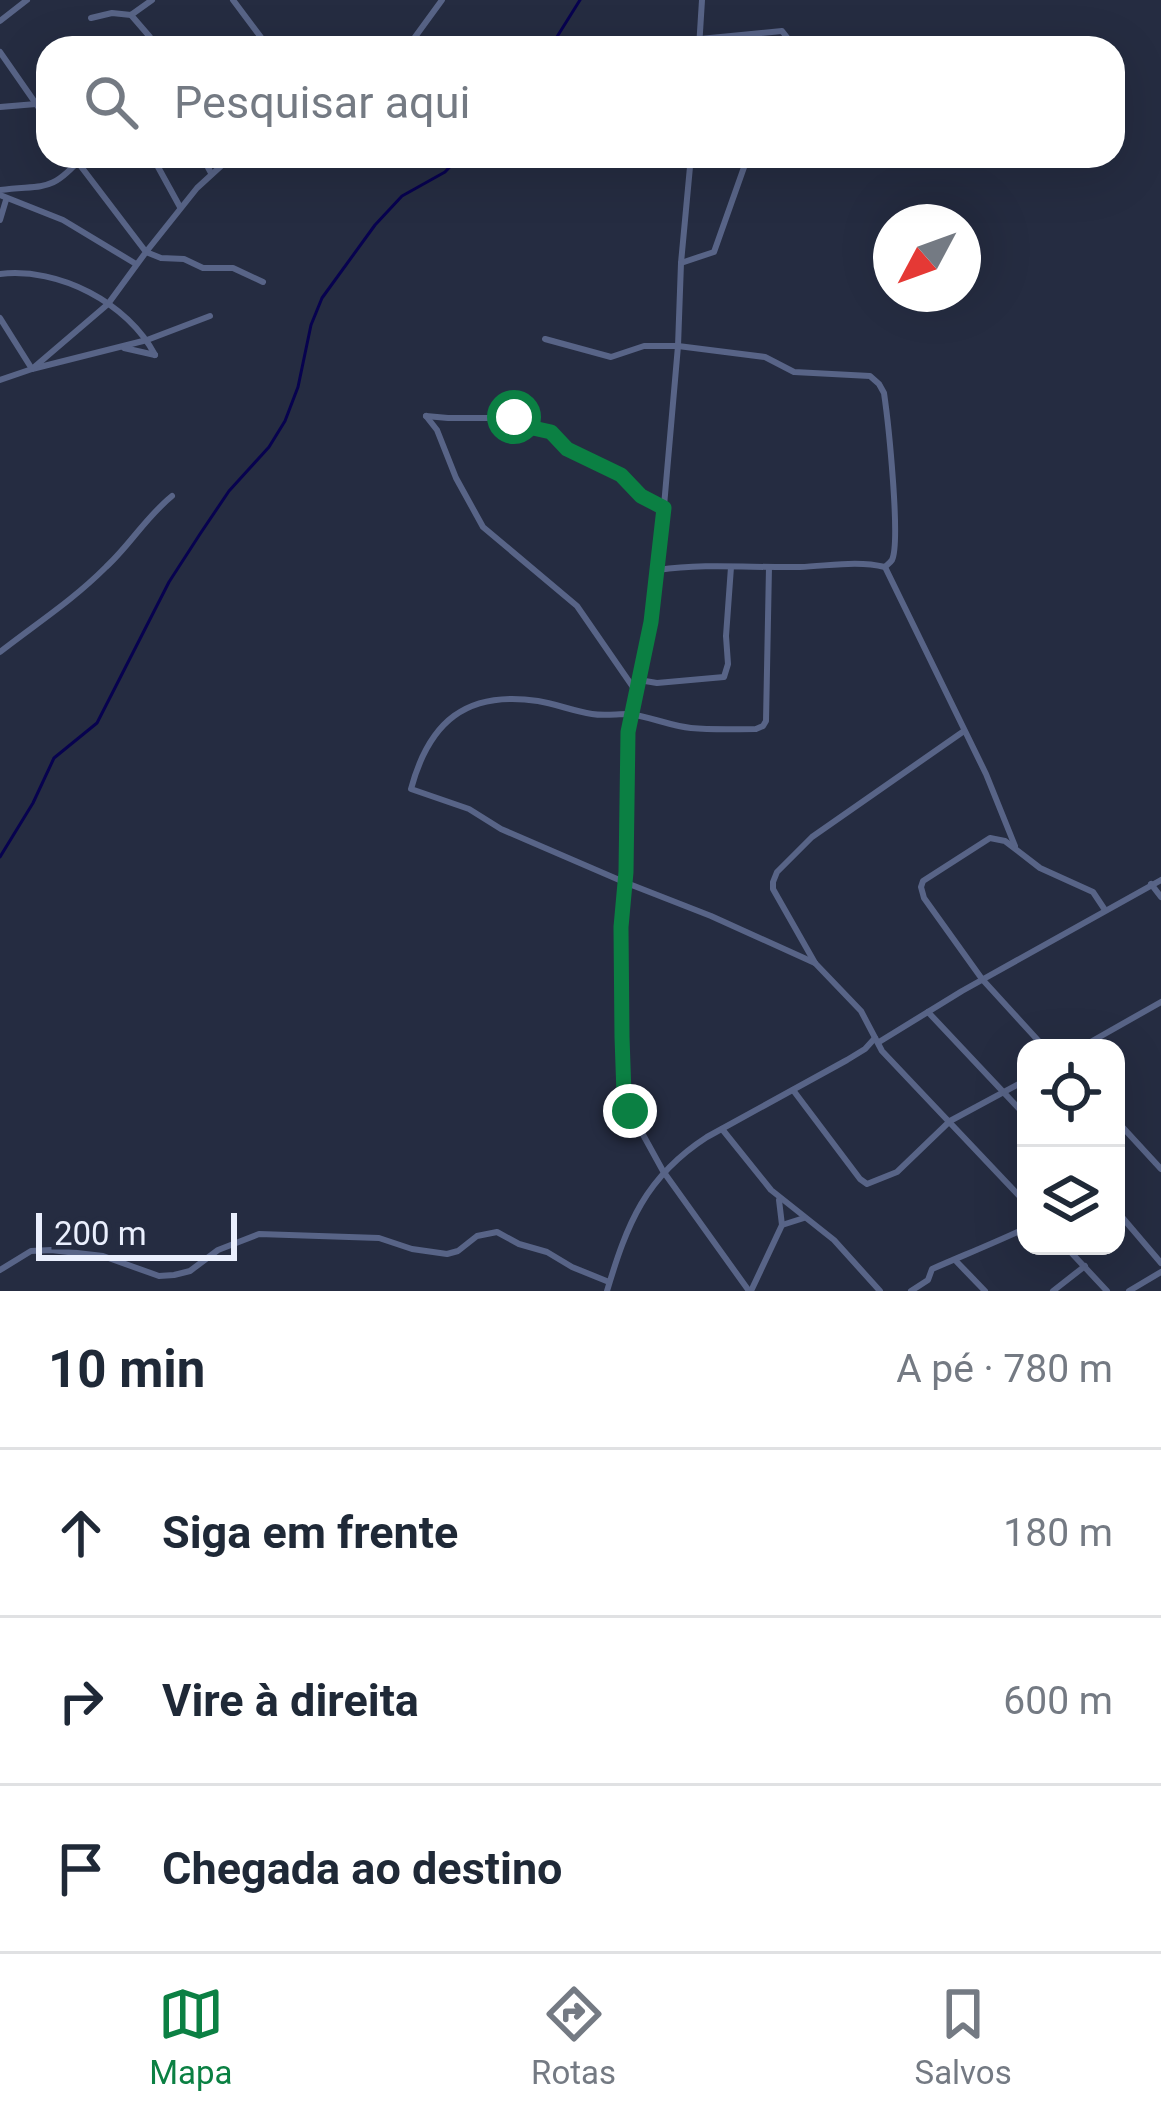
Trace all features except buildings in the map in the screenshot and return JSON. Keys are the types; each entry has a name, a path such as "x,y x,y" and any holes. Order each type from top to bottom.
{"street":[{"path":"0,21 27,0"},
{"path":"131,15 152,0"},
{"path":"233,0 259,36"},
{"path":"416,36 442,0"},
{"path":"699,36 702,0"},
{"path":"91,18 118,12 131,15 149,36"},
{"path":"747,36 782,31 786,36"},
{"path":"0,52 36,103 0,107"},
{"path":"2,194 52,184 70,168"},
{"path":"85,168 146,252 203,268 233,268 263,282"},
{"path":"159,168 180,207"},
{"path":"209,168 212,173"},
{"path":"32,369 108,304 180,207 218,168"},
{"path":"690,168 658,570 630,714 621,927 624,1094 663,1171 750,1291 782,1225 779,1197"},
{"path":"681,263 714,252 744,168"},
{"path":"0,220 2,194"},
{"path":"2,194 63,220 136,264"},
{"path":"0,274 25,272 90,293 127,318 155,355 120,347"},
{"path":"0,380 147,340 210,316"},
{"path":"0,318 32,369"},
{"path":"545,339 611,357 644,346 678,346 765,358 794,372 865,374 879,384 886,405 895,527 892,559 885,567"},
{"path":"636,691 577,606 483,527 426,416 518,418 551,432 567,449 621,475 641,496 664,508"},
{"path":"0,652 77,595 172,496"},
{"path":"658,570 692,565 841,563 885,567"},
{"path":"639,680 657,683 726,675 731,567"},
{"path":"769,567 763,726 692,728 630,714 598,715 540,701 479,702 442,726 411,787 815,963"},
{"path":"885,567 1006,817 1016,848"},
{"path":"624,675 640,667"},
{"path":"964,731 812,837 772,882 815,963 848,995 870,1024 878,1044 1017,1193"},
{"path":"1037,1039 982,980 924,898 923,880 989,838 1006,841 1040,868 1093,892 1106,910"},
{"path":"0,1270 31,1250 51,1250 103,1256 159,1276 175,1276 218,1250 259,1234 379,1238 447,1254 478,1236 496,1232 547,1252 608,1287 637,1208 663,1171 685,1151 1161,880"},
{"path":"1151,884 1161,897"},
{"path":"1096,1039 1161,1002"},
{"path":"928,1012 1017,1106"},
{"path":"865,1049 878,1044"},
{"path":"794,1090 867,1184 897,1172 950,1121 1017,1085"},
{"path":"722,1129 779,1197 846,1252 880,1291"},
{"path":"1125,1130 1161,1168"},
{"path":"782,1225 805,1218"},
{"path":"1125,1221 1161,1263"},
{"path":"911,1291 928,1280 932,1269 1017,1233"},
{"path":"1074,1255 1107,1291"},
{"path":"956,1261 985,1291"},
{"path":"1053,1291 1085,1266"},
{"path":"1129,1291 1161,1272"}],"waterway":[{"path":"558,36 580,0"},
{"path":"0,857 54,758 97,723 169,582 200,534 285,421 322,298 402,196 449,168"}],"route":[{"path":"514,417 551,432 567,449 621,475 641,496 664,508 657,586 628,732 628,833 621,927 624,1094 630,1111"}]}
